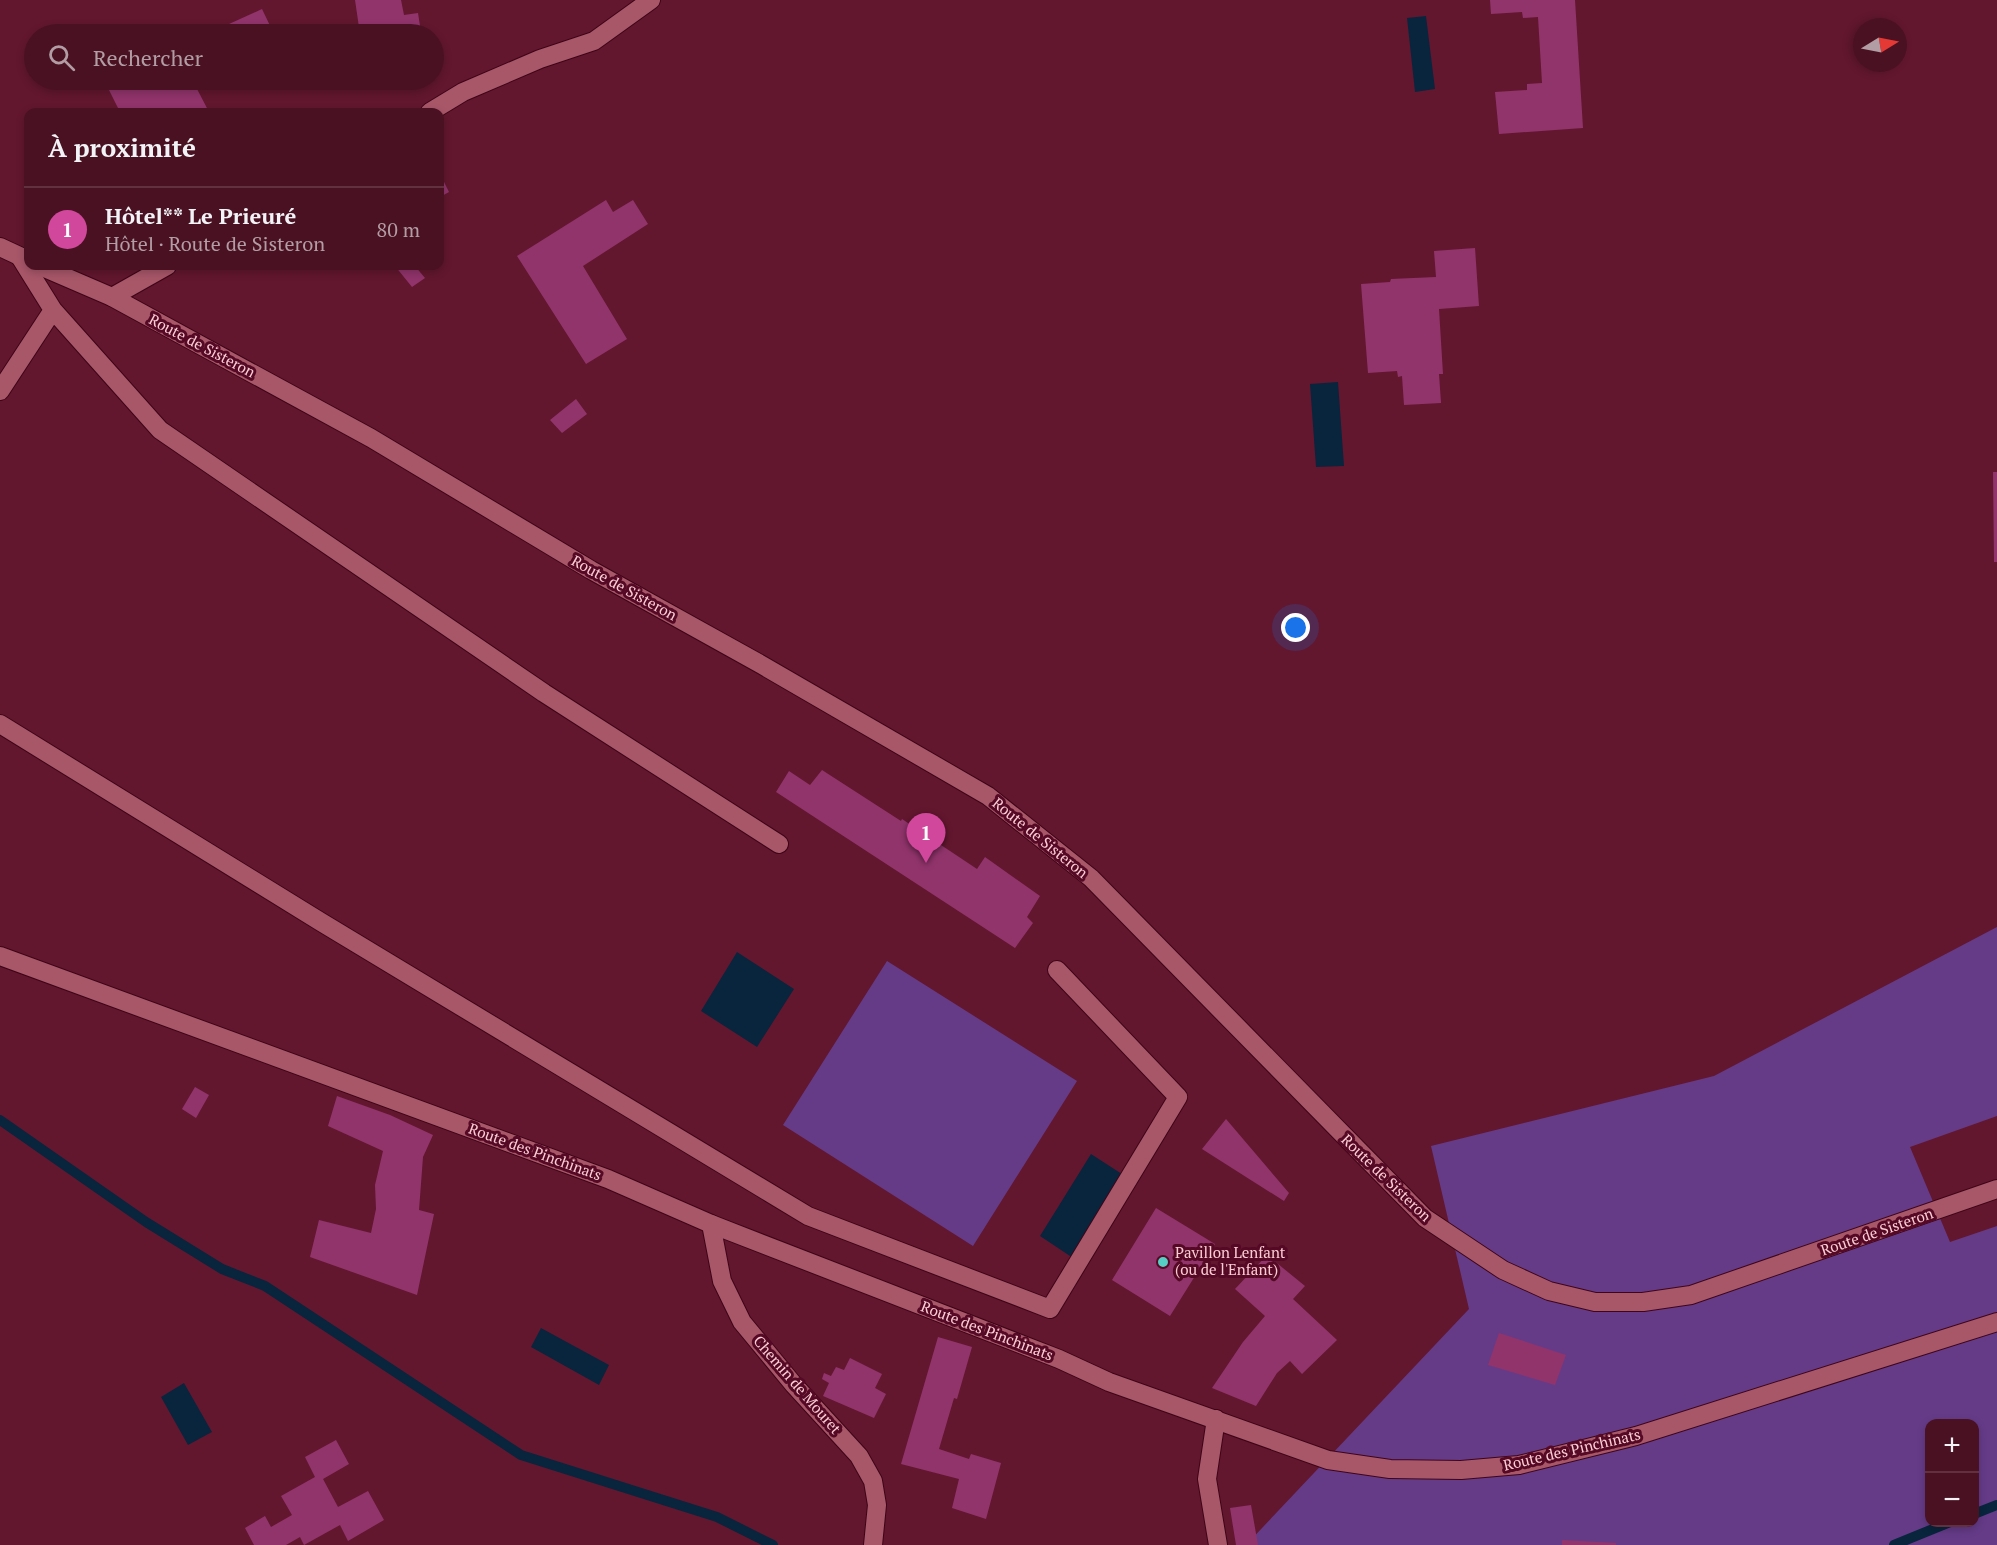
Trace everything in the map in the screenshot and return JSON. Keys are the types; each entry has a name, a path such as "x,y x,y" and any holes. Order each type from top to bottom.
{"street":[{"path":"437,108 463,92 540,59 594,41 651,0"},
{"path":"0,247 24,258"},
{"path":"31,270 54,310 160,430 544,693 779,843"},
{"name":"Route de Sisteron","path":"49,270 112,297 371,438 591,570 762,665 988,796 1091,878 1425,1218 1503,1270 1549,1291 1595,1302 1643,1302 1691,1295 1997,1189"},
{"path":"112,297 160,270"},
{"path":"0,392 54,310"},
{"path":"0,724 321,922 808,1216 1050,1309 1178,1097 1057,970"},
{"name":"Route des Pinchinats","path":"0,956 608,1179 711,1224 1059,1359 1109,1382 1328,1460 1390,1469 1461,1470 1519,1465 1636,1436 1997,1322"},
{"name":"Chemin de Mouret","path":"711,1224 722,1281 742,1322 794,1385 859,1456 873,1481 877,1505 873,1545"},
{"path":"1216,1419 1208,1479 1218,1545"}],"shaded area":[{"path":"1997,927 1997,1116 1910,1147 1950,1242 1997,1226 1997,1545 1246,1545 1469,1309 1431,1146 1714,1076"},
{"path":"887,961 1077,1081 973,1246 783,1125"}],"water":[{"path":"1426,16 1435,89 1415,92 1407,18"},
{"path":"1338,382 1344,466 1316,467 1310,384"},
{"path":"737,952 794,989 757,1047 701,1011"},
{"path":"1091,1154 1125,1176 1073,1258 1040,1236"},
{"path":"541,1328 609,1365 599,1385 531,1347"},
{"path":"184,1383 212,1432 188,1445 161,1397"}],"building":[{"path":"355,0 401,0 404,15 418,13 420,24 359,24"},
{"path":"1490,0 1575,0 1583,128 1499,134 1495,92 1527,90 1527,84 1542,83 1538,17 1523,18 1522,12 1491,14"},
{"path":"262,9 269,24 229,24"},
{"path":"109,90 198,90 207,108 118,108"},
{"path":"444,182 449,192 444,195"},
{"path":"606,200 613,212 633,200 648,224 583,266 627,339 586,364 517,256"},
{"path":"1475,248 1479,306 1439,309 1443,374 1439,374 1441,403 1404,405 1402,376 1398,377 1397,371 1368,373 1361,284 1390,282 1391,279 1436,277 1434,251"},
{"path":"398,270 418,270 425,278 412,287"},
{"path":"576,399 587,414 562,433 550,420"},
{"path":"1993,472 1997,472 1997,562 1994,562"},
{"path":"822,770 977,869 985,857 1040,896 1027,917 1033,923 1015,948 776,792 789,771 810,785"},
{"path":"195,1087 209,1095 196,1118 182,1109"},
{"path":"337,1096 390,1115 433,1135 423,1157 419,1210 434,1214 417,1295 310,1257 319,1220 371,1233 376,1209 375,1185 383,1151 328,1126"},
{"path":"1226,1119 1289,1193 1284,1201 1202,1149"},
{"name":"Pavillon Lenfant (ou de l'Enfant)","path":"1156,1208 1215,1244 1170,1316 1112,1280"},
{"path":"1267,1255 1305,1286 1293,1299 1337,1340 1302,1374 1290,1361 1277,1373 1256,1406 1212,1388 1243,1342 1265,1316 1235,1289"},
{"path":"1499,1333 1566,1355 1555,1385 1488,1365"},
{"path":"938,1337 972,1347 939,1449 969,1459 971,1454 1001,1463 986,1519 952,1508 959,1479 901,1464"},
{"path":"850,1358 882,1374 875,1388 886,1394 874,1418 823,1396 829,1383 822,1379 824,1373 831,1376 836,1367 844,1370"},
{"path":"336,1440 349,1464 323,1479 338,1507 368,1491 384,1520 348,1541 340,1525 304,1545 300,1537 286,1545 254,1545 245,1528 265,1516 271,1527 292,1515 281,1496 315,1477 305,1457"},
{"path":"1251,1505 1258,1545 1236,1545 1230,1508"},
{"path":"1562,1540 1616,1543 1616,1545 1562,1545"}],"waterway":[{"path":"0,1120 146,1222 222,1269 265,1286 521,1455 717,1517 773,1545"},
{"path":"1979,1512 1997,1505"},
{"path":"1894,1545 1938,1527"}],"place":[{"name":"Hôtel** Le Prieuré","path":"926,863"},
{"name":"Pavillon Lenfant (ou de l'Enfant)","path":"1163,1262"}]}
